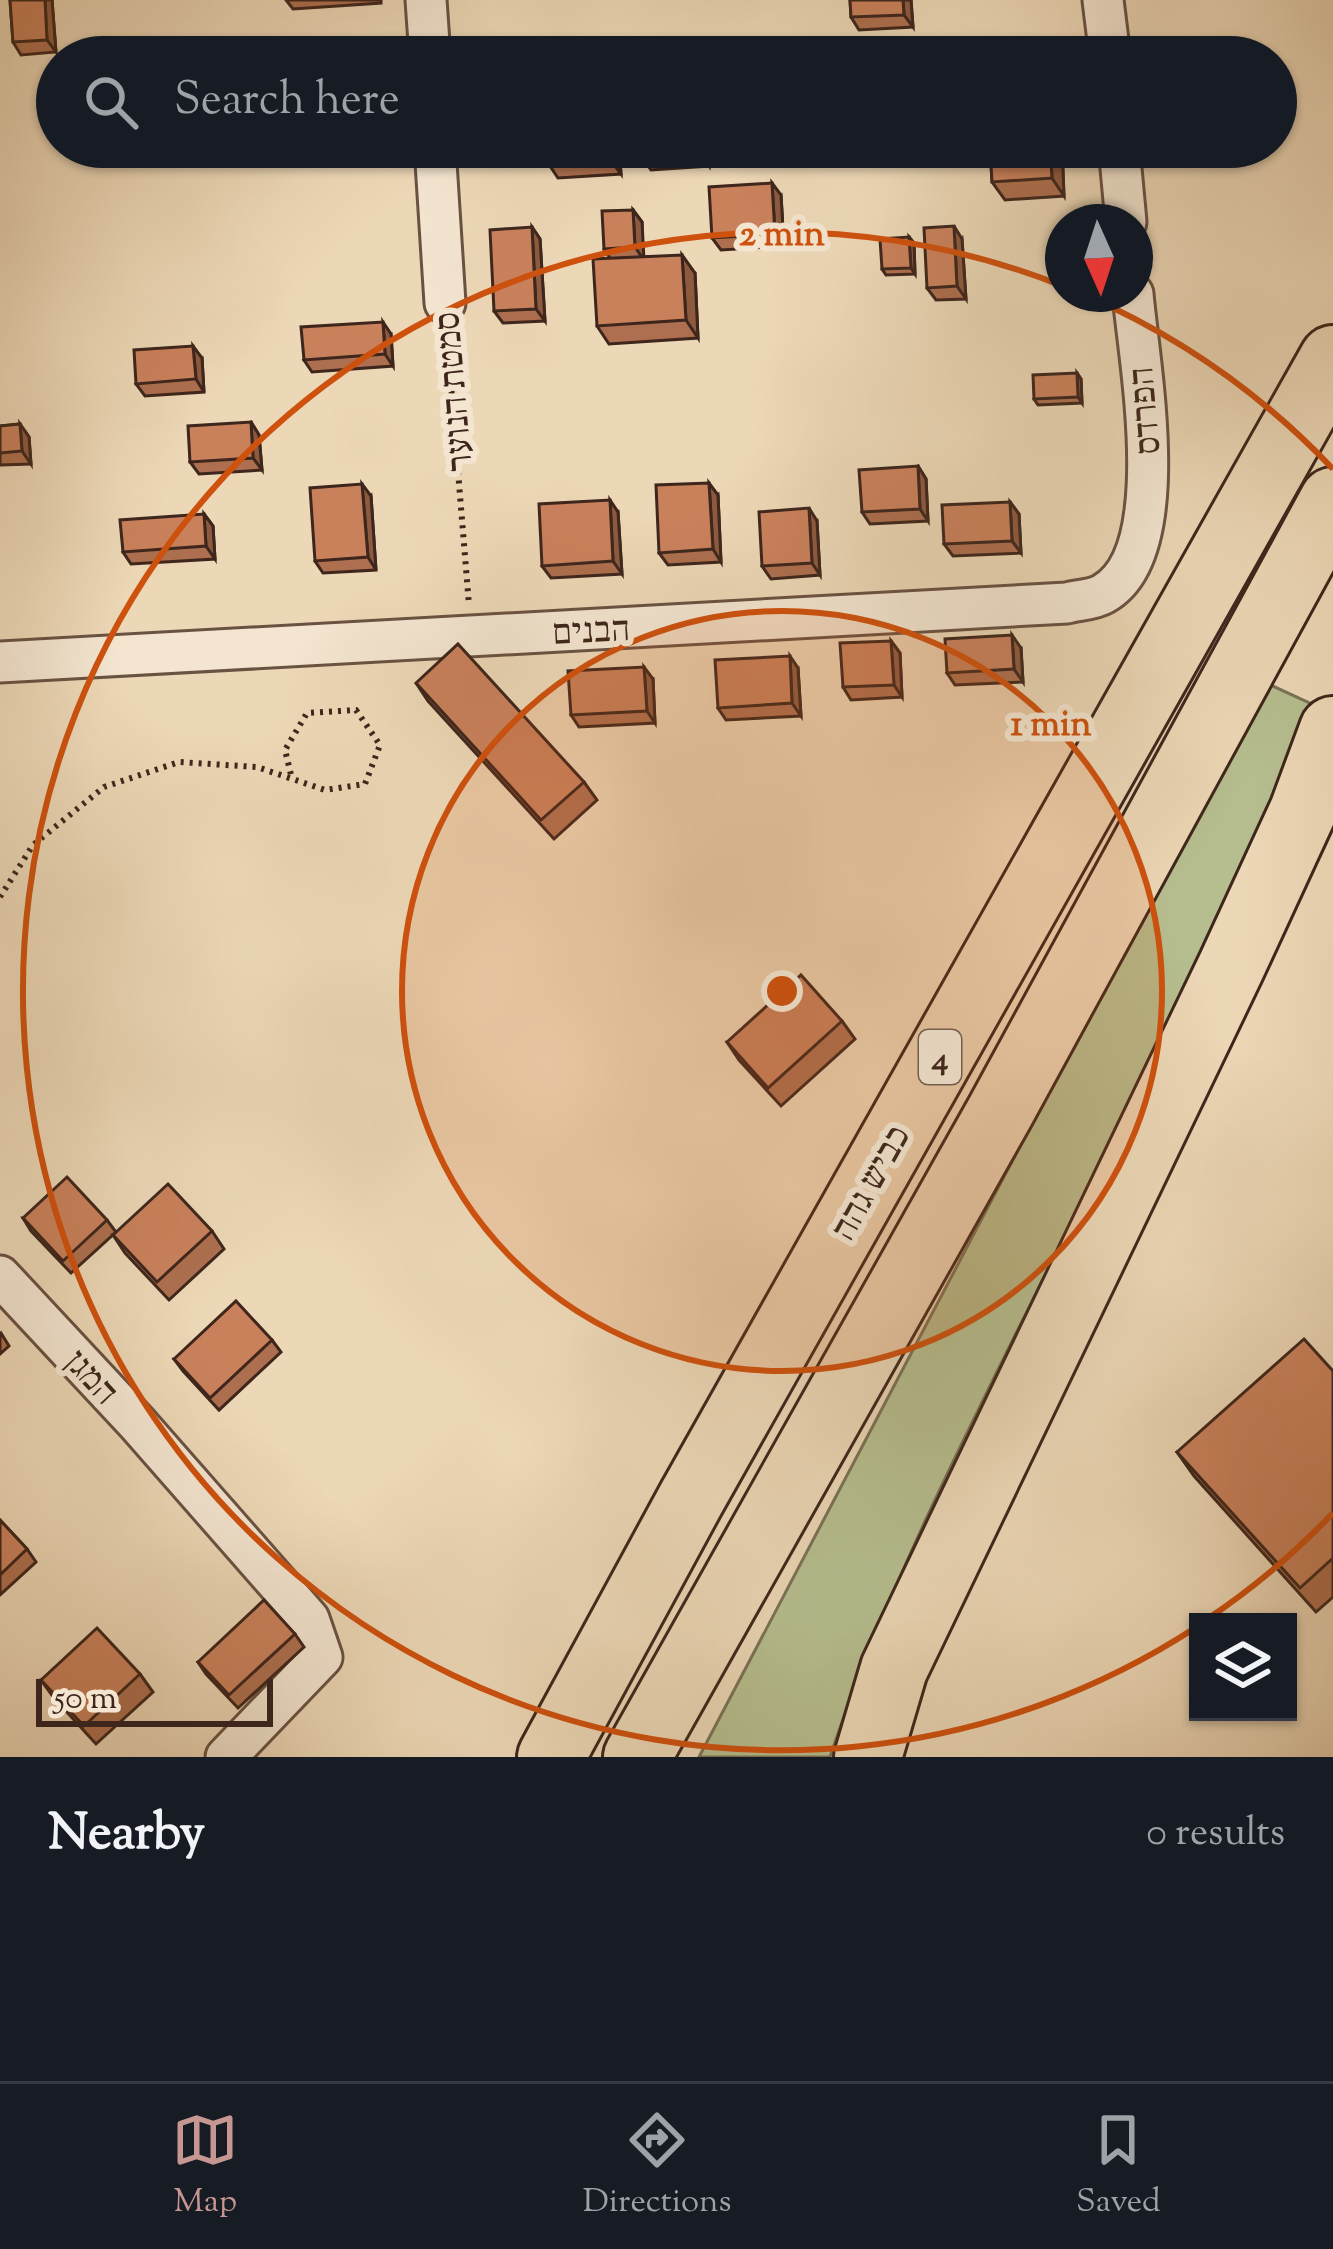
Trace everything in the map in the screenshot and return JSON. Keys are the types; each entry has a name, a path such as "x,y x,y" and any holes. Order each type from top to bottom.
{"highway":[{"name":"כביש גהה","path":"551,1757 725,1438 1333,359"},
{"name":"4","path":"637,1757 1000,1112 1333,501"},
{"path":"868,1757 895,1669 1232,968 1303,811 1333,730"}],"street":[{"path":"426,0 429,36"},
{"path":"1103,0 1104,36"},
{"name":"סמטת הנוער","path":"436,168 445,303"},
{"path":"1121,168 1124,204"},
{"name":"הפרדס","path":"1135,312 1149,467 1144,528"},
{"name":"הבנים","path":"0,662 1067,603 1103,594 1128,569 1144,528"},
{"name":"המגן","path":"0,1276 309,1619 322,1657 226,1757"}],"path":[{"name":"סמטת הנוער","path":"445,303 472,636"},
{"path":"0,897 33,845 104,787 179,762 257,767 292,779 325,790 364,784 380,745 356,710 307,713 285,751 292,779"}],"green space":[{"path":"1264,682 1316,706 941,1487 882,1620 830,1757 699,1757"}],"building":[{"path":"10,0 45,0 47,36 13,42"},
{"path":"850,0 903,0 904,15 851,17"},
{"path":"991,168 1051,168 1052,178 992,182"},
{"path":"772,183 775,234 712,238 709,187"},
{"path":"633,210 635,247 604,249 602,211"},
{"path":"954,226 957,286 927,288 924,228"},
{"path":"532,227 536,309 494,311 490,230"},
{"path":"909,237 911,268 882,269 880,239"},
{"path":"682,255 686,320 597,326 593,259"},
{"path":"383,322 385,354 304,360 301,327"},
{"path":"193,346 196,379 136,384 134,350"},
{"path":"1077,373 1078,397 1034,399 1033,375"},
{"path":"251,422 253,458 190,462 188,426"},
{"path":"20,424 22,451 0,453 0,426"},
{"path":"918,466 920,509 862,512 859,470"},
{"path":"709,483 713,549 659,553 656,485"},
{"path":"362,484 368,557 315,561 310,488"},
{"path":"610,500 613,561 542,566 539,504"},
{"path":"1010,502 1012,541 944,544 942,505"},
{"path":"809,508 812,563 762,566 759,512"},
{"path":"204,514 206,546 123,552 120,520"},
{"path":"1012,635 1014,669 947,673 945,639"},
{"path":"891,641 894,685 843,687 840,643"},
{"path":"458,644 584,782 541,820 416,683"},
{"path":"790,656 792,703 718,708 715,660"},
{"path":"644,667 647,711 571,715 568,671"},
{"path":"801,975 842,1021 768,1088 727,1042"},
{"path":"67,1177 107,1220 63,1261 23,1218"},
{"path":"168,1184 212,1231 157,1282 113,1235"},
{"path":"236,1301 272,1340 210,1398 174,1359"},
{"path":"1304,1339 1333,1371 1333,1558 1300,1588 1177,1452"},
{"path":"0,1520 27,1549 0,1575"},
{"path":"264,1600 295,1634 229,1695 198,1662"},
{"path":"97,1628 140,1674 84,1726 41,1680"}]}
